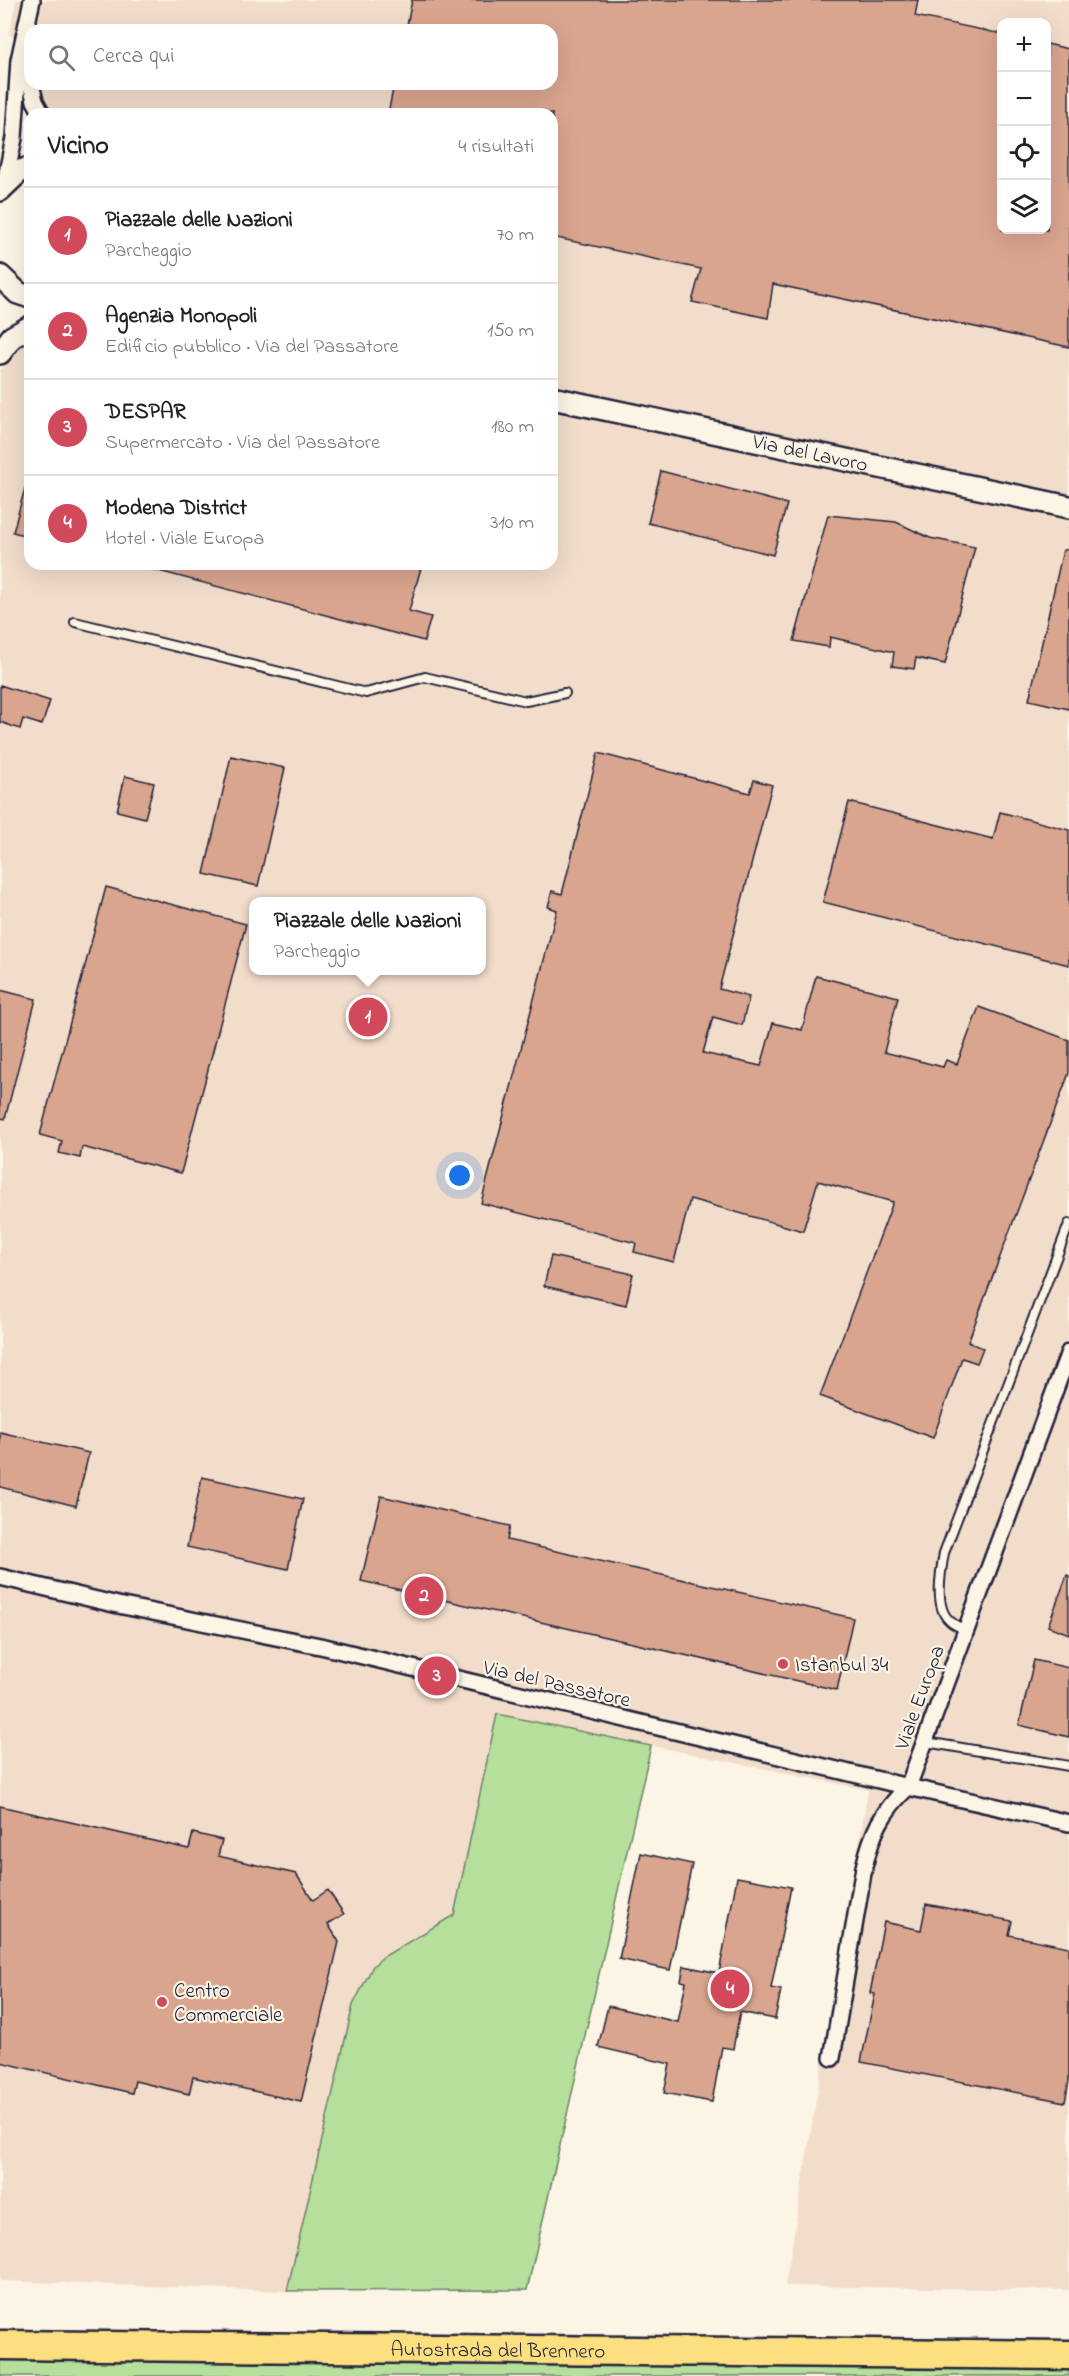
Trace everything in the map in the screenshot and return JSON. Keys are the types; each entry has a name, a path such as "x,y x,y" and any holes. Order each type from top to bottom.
{"highway":[{"name":"Autostrada del Brennero","path":"0,2345 1069,2355"}],"main road":[{"path":"2,187 24,170"},
{"path":"0,276 18,293 24,295"},
{"path":"0,352 12,337 24,330"},
{"name":"Via del Lavoro","path":"558,399 1069,507"}],"street":[{"path":"28,24 32,0"},
{"path":"2,187 14,138 20,60 24,43"},
{"path":"32,90 39,108"},
{"name":"Viale Europa","path":"832,2058 868,1851 884,1812 908,1787 1069,1352"},
{"name":"Via del Passatore","path":"0,1577 118,1605 325,1647 453,1680 1069,1823"}],"lane":[{"path":"75,622 366,693 425,677 526,701 566,693"},
{"path":"966,1630 949,1621 944,1614 940,1581 944,1553 1069,1224"},
{"path":"926,1742 1069,1766"}],"shaded area":[{"path":"16,0 1069,0 1069,2290 785,2286 868,1790 497,1714 454,1915 383,1957 353,2005 287,2291 0,2281 0,370 24,345 24,570 558,570 558,108 49,108 41,90 558,90 558,24 24,24 24,38 9,35"}],"green space":[{"path":"497,1714 651,1746 527,2290 287,2291 353,2005 373,1966 383,1957 454,1915"},
{"path":"0,2360 1069,2370 1069,2376 0,2376"}],"building":[{"path":"412,0 918,0 915,16 997,33 997,234 1051,234 1051,45 1069,49 1069,347 773,284 768,318 692,302 701,269 558,238 558,108 389,108 393,90 558,90 558,24 407,24"},
{"path":"661,471 787,504 773,555 648,523"},
{"path":"24,492 24,535 13,532"},
{"path":"828,515 896,522 930,538 975,547 945,664 916,658 914,669 892,666 894,652 830,637 829,647 794,641"},
{"path":"1063,550 1069,550 1069,709 1029,700"},
{"path":"155,570 420,570 409,611 431,617 424,641"},
{"path":"0,685 50,701 42,725 23,719 20,729 0,722"},
{"path":"598,753 750,793 754,780 772,785 719,989 749,997 742,1025 713,1017 703,1053 761,1066 773,1023 802,1030 816,976 898,997 884,1052 943,1067 946,1060 957,1064 979,1007 1069,1040 1069,1073 968,1342 983,1348 977,1363 962,1358 933,1438 820,1396 893,1202 818,1181 803,1231 690,1199 674,1262 634,1252 636,1243 481,1203 557,910 548,907 552,891 562,894"},
{"path":"231,756 285,768 258,886 204,874"},
{"path":"125,776 154,783 145,818 117,811"},
{"path":"849,802 993,839 1000,812 1069,830 1069,965 823,902"},
{"path":"106,887 246,924 181,1173 82,1147 80,1158 59,1153 62,1141 40,1135"},
{"path":"0,990 36,999 5,1119 0,1118"},
{"path":"551,1256 633,1274 626,1305 544,1286"},
{"path":"0,1432 89,1453 76,1506 0,1487"},
{"path":"202,1477 303,1499 288,1569 187,1547"},
{"path":"381,1496 510,1526 507,1540 853,1618 837,1690 361,1581"},
{"path":"1067,1575 1069,1576 1069,1634 1048,1626"},
{"path":"1034,1660 1069,1668 1069,1737 1019,1725"},
{"name":"Centro Commerciale","path":"0,1806 189,1849 193,1833 222,1840 218,1856 296,1874 313,1900 328,1890 344,1914 328,1924 339,1942 301,2102 193,2077 189,2094 135,2081 132,2093 0,2062"},
{"path":"641,1853 692,1864 670,1970 619,1959"},
{"path":"737,1877 791,1887 771,1988 781,1990 775,2019 740,2012 733,2049 722,2047 712,2102 664,2093 670,2064 598,2047 608,2006 678,2022 686,1982 681,1981 684,1966 719,1973"},
{"path":"926,1904 1012,1921 1009,1935 1069,1947 1069,2081 1065,2102 861,2062 875,1994 870,1993 884,1922 921,1930"}],"place":[{"name":"Piazzale delle Nazioni","path":"368,1017"},
{"name":"Agenzia Monopoli","path":"424,1596"},
{"name":"Istanbul 34","path":"783,1664"},
{"name":"DESPAR","path":"437,1676"},
{"name":"Modena District","path":"730,1989"},
{"name":"Centro Commerciale","path":"162,2002"}]}
